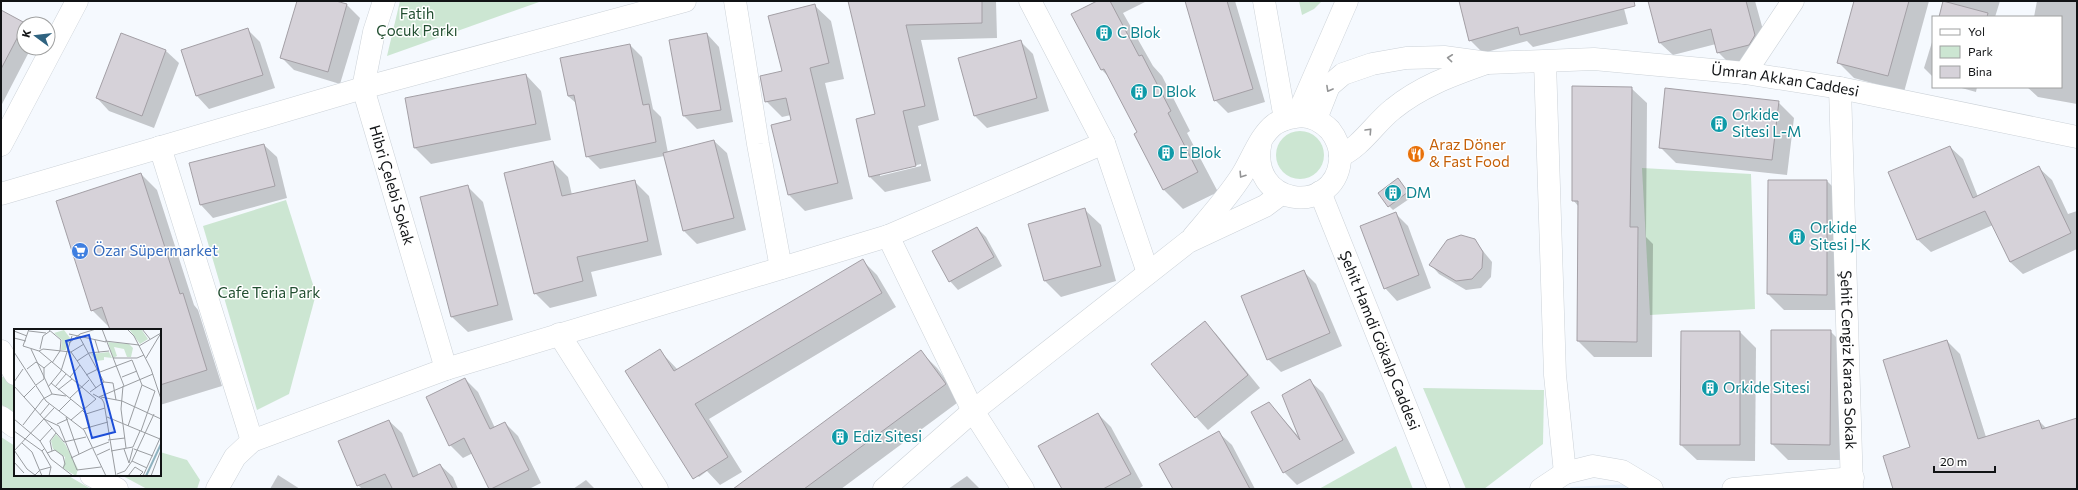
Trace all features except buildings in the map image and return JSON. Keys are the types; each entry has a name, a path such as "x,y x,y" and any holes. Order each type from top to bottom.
{"street":[{"path":"1,145 77,1"},
{"name":"Hibri Çelebi Sokak","path":"384,1 374,32 363,88 446,369"},
{"path":"1,194 160,146 363,88 685,1"},
{"path":"734,1 781,268"},
{"path":"1030,1 1104,143 1148,273"},
{"path":"1264,1 1299,118"},
{"path":"1299,118 1347,1"},
{"path":"1746,73 1793,1"},
{"path":"1299,118 1329,86 1343,74 1372,64 1406,58 1444,57 1488,63"},
{"name":"Ümran Akkan Caddesi","path":"1488,63 1594,59 1746,73 1840,88 2077,137"},
{"path":"1545,62 1555,375 1565,473"},
{"path":"1340,156 1349,152 1378,121 1413,93 1452,75 1488,63"},
{"name":"Şehit Cengiz Karaca Sokak","path":"1840,88 1852,484"},
{"path":"1188,242 1237,182 1261,141 1275,124 1299,118 1326,126 1333,134 1338,145 1340,156 1339,167 1335,177 1328,186 1320,192 1300,198 1281,194 1267,182 1260,166 1259,153 1261,141"},
{"path":"218,489 236,457 252,441 446,369 888,236 1104,143"},
{"path":"160,146 252,441"},
{"name":"Şehit Hamdi Gökalp Caddesi","path":"1320,192 1440,489"},
{"path":"884,489 973,411 1188,242 1265,206 1281,194"},
{"path":"888,236 973,411 1023,489"},
{"path":"559,334 657,489"},
{"path":"1,335 1,344"},
{"path":"1,351 14,372"},
{"path":"1,416 14,426"},
{"path":"1541,489 1565,473 1593,466 1622,471 1652,489"},
{"path":"93,476 117,489"},
{"path":"1733,489 1852,484"}],"shaded area":[{"path":"1629,484 1635,489 1568,489 1571,487"}],"green space":[{"name":"Fatih Çocuk Parkı","path":"400,1 542,1 387,56"},
{"path":"1299,1 1322,1 1314,9 1302,15"},
{"path":"1300,131 1309,133 1317,138 1322,146 1324,155 1322,164 1317,172 1309,177 1300,179 1291,177 1283,172 1278,164 1276,155 1278,146 1283,138 1291,133"},
{"path":"1642,168 1751,174 1755,309 1650,315"},
{"name":"Cafe Teria Park","path":"286,200 316,294 289,394 257,410 203,226"},
{"path":"6,372 14,387 14,415 1,404 1,379"},
{"path":"1423,388 1544,390 1543,444 1484,489 1466,489"},
{"path":"1,437 14,445 14,476 69,476 91,489 1,489"},
{"path":"1396,446 1413,489 1319,489"},
{"path":"161,452 187,460 200,480 197,489 147,489 123,476 161,476"}],"place":[{"name":"C Blok","path":"1104,33"},
{"name":"D Blok","path":"1139,92"},
{"name":"Orkide Sitesi L-M","path":"1719,124"},
{"name":"E Blok","path":"1166,153"},
{"name":"Araz Döner & Fast Food","path":"1416,154"},
{"name":"DM","path":"1393,193"},
{"name":"Orkide Sitesi J-K","path":"1797,237"},
{"name":"Özar Süpermarket","path":"80,251"},
{"name":"Orkide Sitesi","path":"1710,388"},
{"name":"Ediz Sitesi","path":"840,437"}]}
